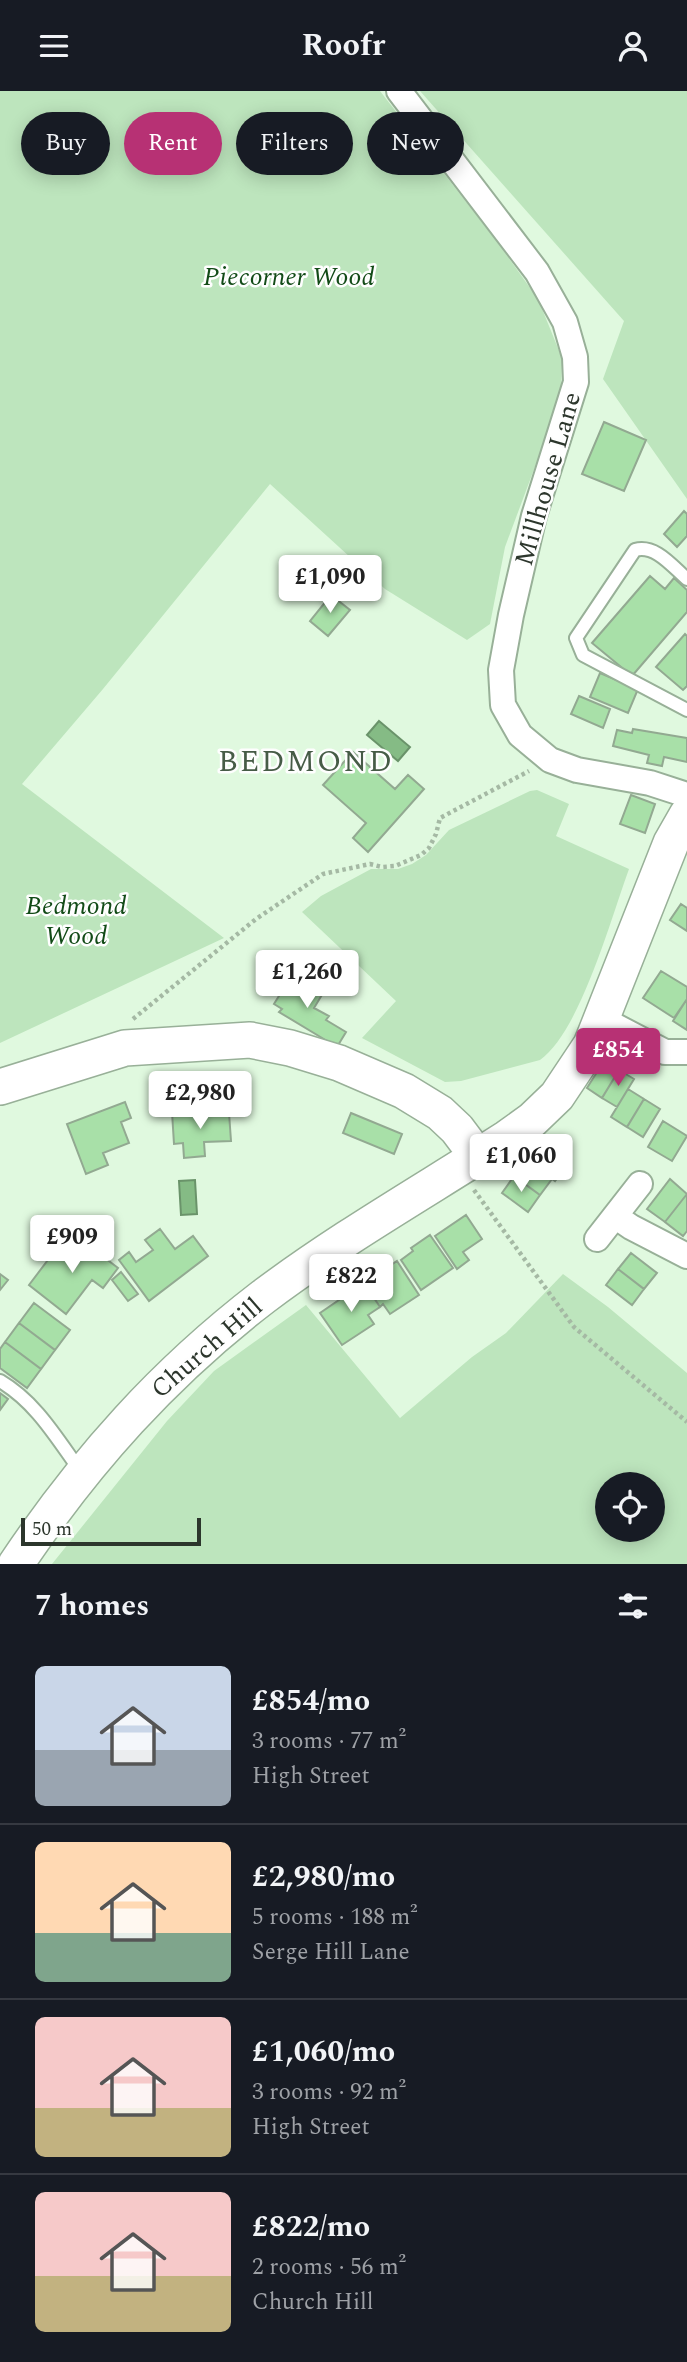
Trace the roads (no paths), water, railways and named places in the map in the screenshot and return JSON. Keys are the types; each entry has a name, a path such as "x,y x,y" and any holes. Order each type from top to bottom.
{"street":[{"name":"Millhouse Lane","path":"399,91 537,272 565,322 575,356 576,382 534,516 510,615 502,670 503,705 520,736 550,760 577,770 650,783 687,795"},
{"name":"Church Hill","path":"16,1564 105,1444 170,1378 263,1297 532,1120 557,1096 578,1068 602,1020 652,888 671,843 687,815"},
{"path":"602,1020 665,1052 687,1052"},
{"path":"0,1087 125,1048 250,1040 290,1048 339,1063 404,1091 440,1113 457,1129 468,1163"},
{"path":"597,1239 640,1184"},
{"path":"615,1216 687,1256"}],"lane":[{"path":"687,579 654,551 644,547 635,550 576,638 583,655 687,710"},
{"path":"0,1381 43,1417 82,1473"}],"district":[{"name":"BEDMOND","path":"306,762"}],"park label":[{"name":"Piecorner Wood","path":"289,277"},
{"name":"Bedmond Wood","path":"76,920"}]}
